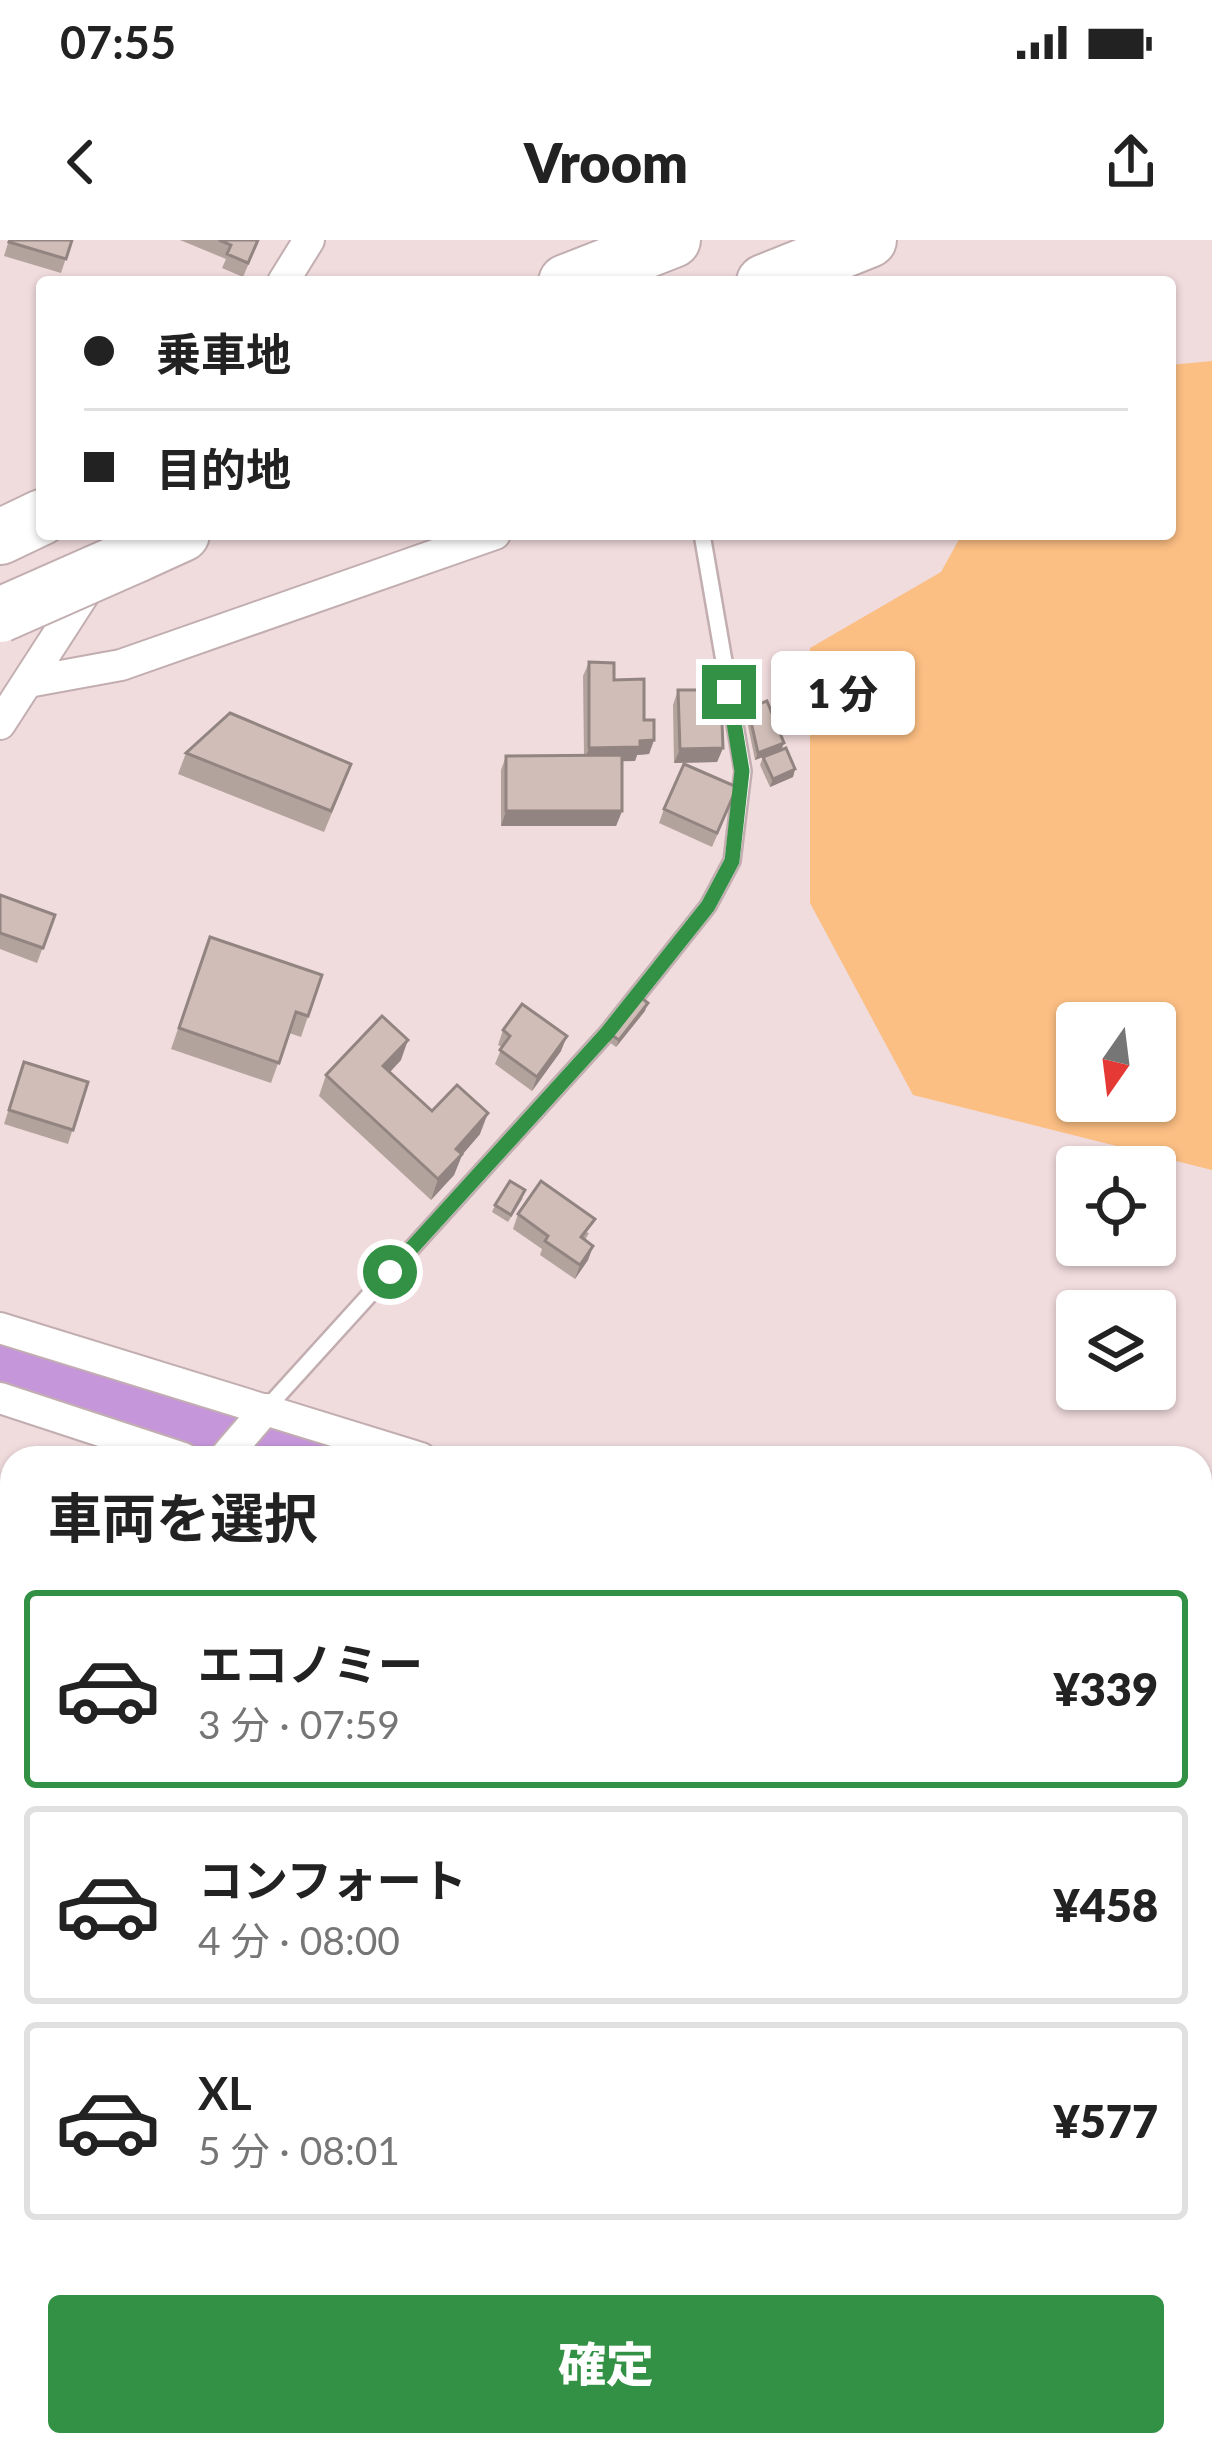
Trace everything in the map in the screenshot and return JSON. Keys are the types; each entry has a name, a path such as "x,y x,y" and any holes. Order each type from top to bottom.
{"highway":[{"path":"581,276 673,240"},
{"path":"779,276 869,240"},
{"path":"0,537 36,520"},
{"path":"0,615 147,541"}],"street":[{"path":"287,276 309,240"},
{"path":"28,682 121,665 478,540"},
{"path":"0,724 28,682 147,541"},
{"path":"0,1328 259,1416 375,1446"},
{"path":"0,1398 146,1446"},
{"path":"234,1446 259,1416"}],"lane":[{"path":"259,1416 607,1033 708,906 732,861 742,771 703,540"}],"shaded area":[{"path":"1212,361 1212,1170 1176,1161 1176,1146 1116,1146 913,1095 810,903 810,648 941,572 959,540 1176,540 1176,364"}],"building":[{"path":"10,240 72,240 66,259"},
{"path":"219,240 258,240 248,263 227,254 231,245"},
{"path":"589,662 614,663 614,680 644,679 644,720 654,720 654,740 640,741 640,747 589,748"},
{"path":"678,690 712,690 713,723 722,723 723,748 680,749"},
{"path":"767,701 784,743 758,753 748,708"},
{"path":"230,713 351,764 331,811 186,753"},
{"path":"786,748 795,769 773,779 763,757"},
{"path":"622,755 622,811 506,811 506,756"},
{"path":"684,764 737,787 717,833 664,809"},
{"path":"0,895 55,915 43,948 0,933"},
{"path":"210,937 322,975 308,1016 296,1012 279,1063 179,1028"},
{"path":"640,997 648,1003 619,1040 610,1034"},
{"path":"522,1004 567,1036 537,1077 500,1050 510,1036 503,1030"},
{"path":"382,1016 408,1040 383,1066 432,1111 457,1085 488,1113 456,1149 462,1154 438,1179 326,1075"},
{"path":"24,1062 88,1082 73,1130 9,1110"},
{"path":"510,1181 525,1190 511,1215 495,1205"},
{"path":"541,1181 595,1219 581,1237 593,1246 580,1265 545,1241 548,1236 518,1214"}],"waterway":[{"path":"0,1376 83,1403 234,1431 281,1446"}],"route":[{"path":"390,1272 607,1033 708,906 732,861 742,771 729,692"}]}
